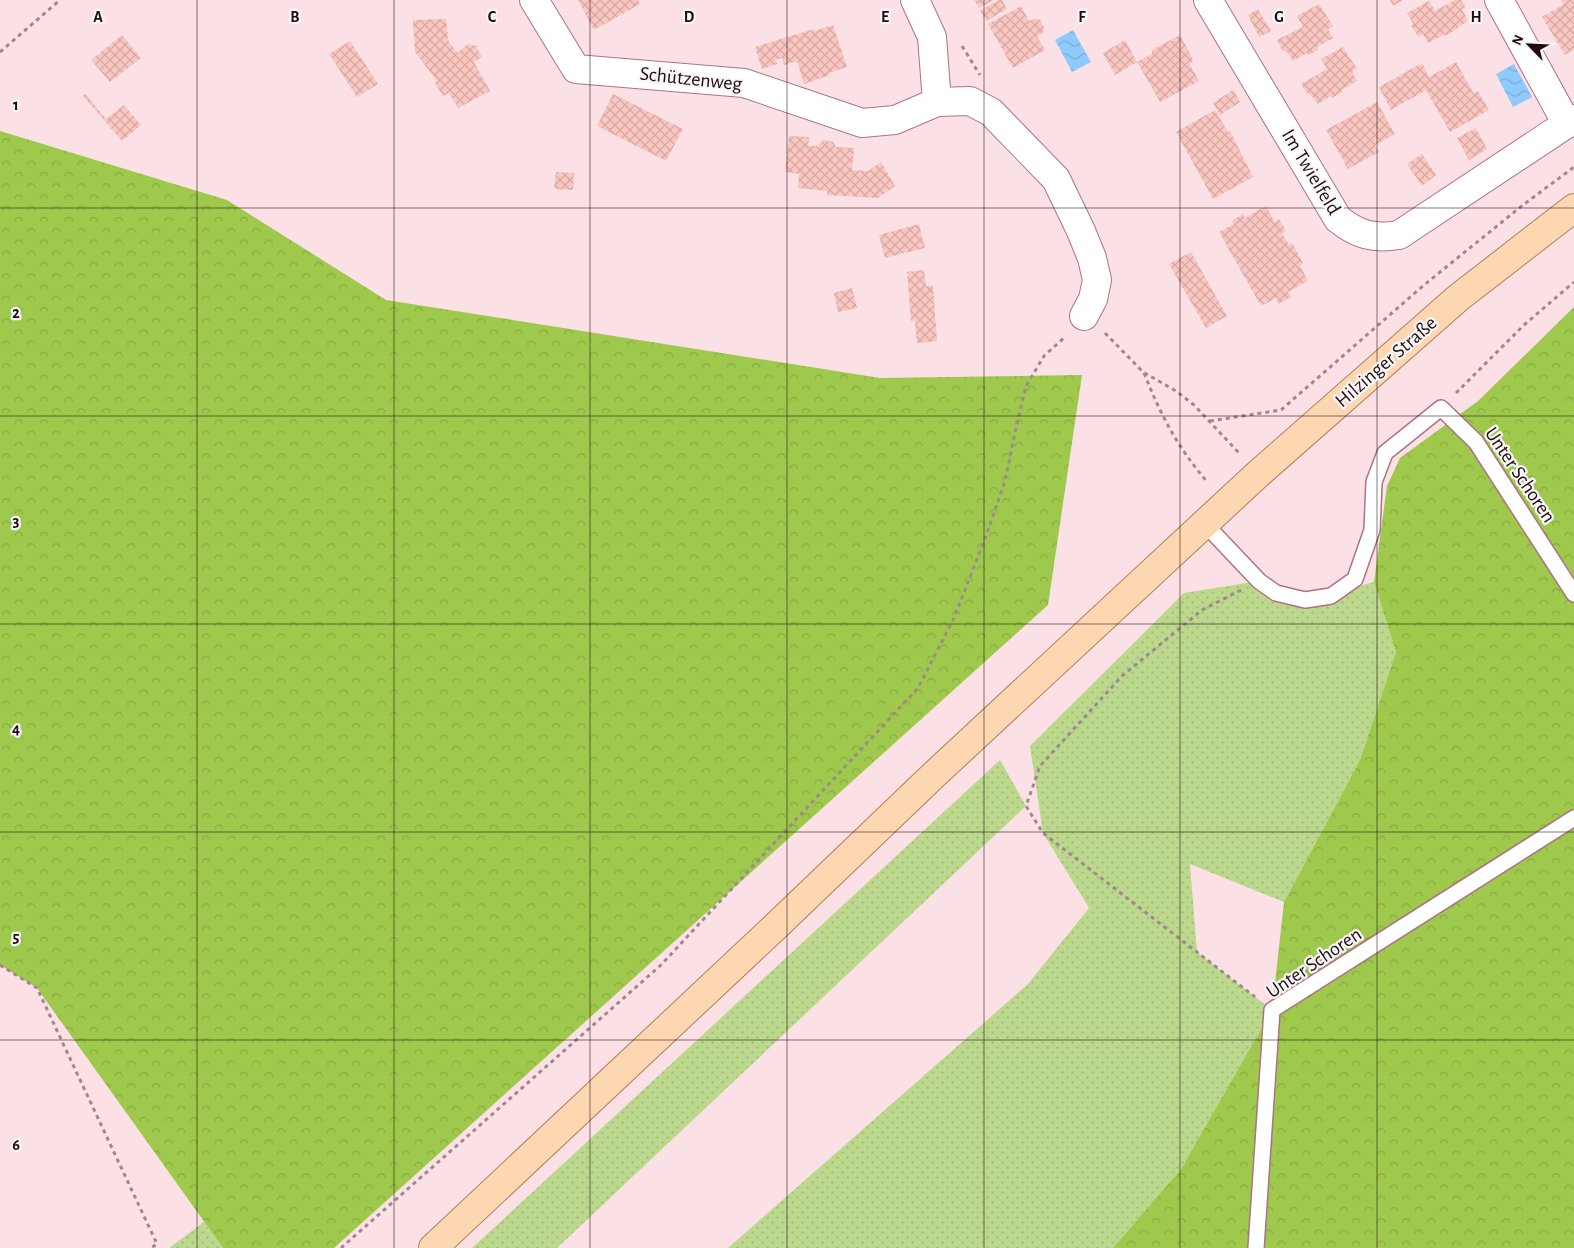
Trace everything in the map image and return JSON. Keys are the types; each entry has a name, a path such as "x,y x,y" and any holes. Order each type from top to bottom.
{"main road":[{"name":"Hilzinger Straße","path":"433,1248 754,948 938,771 1225,504 1458,298 1574,208"}],"street":[{"name":"Schützenweg","path":"534,0 576,69 744,83 862,123 894,120 937,102"},
{"path":"915,0 932,37 937,102 970,101 991,112 1056,179 1081,230 1092,258 1097,280 1093,299 1084,316"},
{"name":"Im Twielfeld","path":"1208,0 1338,219 1350,229 1365,235 1382,238 1399,235 1570,122 1499,0"}],"lane":[{"path":"1204,524 1259,581 1276,593 1305,600 1331,596 1355,579 1372,530 1374,482 1385,453 1441,408"},
{"name":"Unter Schoren","path":"1441,408 1476,442 1574,594"},
{"name":"Unter Schoren","path":"1256,1248 1272,1010 1574,818"}],"path":[{"path":"0,52 60,0"},
{"path":"957,38 992,94 991,112"},
{"path":"1210,421 1281,410 1424,285 1523,205 1574,167"},
{"path":"1441,408 1524,325 1574,282"},
{"path":"341,1248 660,965 918,688 954,618 986,536 1005,481 1014,433 1026,386 1044,356 1067,336 1084,316 1115,342 1144,372 1176,391 1210,421 1258,474"},
{"path":"1144,372 1158,408 1171,433 1186,457 1225,504"},
{"path":"1259,581 1202,610 1122,676 1040,766 1026,806 1044,833 1272,1010"},
{"path":"0,965 38,988 157,1244 151,1248"}],"green space":[{"path":"0,131 227,200 386,300 880,378 1082,375 1048,605 334,1248 223,1248 37,988 0,965"},
{"path":"1574,307 1574,1248 1113,1248 1181,1169 1272,1010 1284,902 1360,760 1396,652 1374,582 1387,486 1400,458 1478,401"},
{"path":"1259,581 1305,600 1374,582 1396,652 1360,760 1284,902 1190,864 1197,952 1272,1010 1181,1169 1113,1248 728,1248 1028,984 1089,908 1043,833 1030,746 1184,593"},
{"path":"1000,760 1026,806 557,1248 472,1248"},
{"path":"204,1222 223,1248 169,1248"}],"water":[{"path":"1073,30 1091,62 1072,72 1055,40"},
{"path":"1514,64 1532,97 1513,107 1496,74"}],"building":[{"path":"578,0 638,0 640,4 594,30"},
{"path":"974,0 994,0 979,8"},
{"path":"1002,0 1007,9 986,21 980,11"},
{"path":"1390,0 1403,0 1393,6"},
{"path":"1455,0 1461,0 1466,8 1462,9 1468,21 1446,36 1445,34 1428,43 1423,34 1418,37 1407,13 1429,1 1435,11"},
{"path":"1561,0 1574,0 1574,49 1565,55 1542,17 1564,4"},
{"path":"1319,4 1333,26 1328,29 1333,38 1317,47 1318,50 1308,55 1307,53 1293,61 1287,52 1282,50 1277,40 1303,27 1297,16"},
{"path":"1021,6 1029,21 1035,18 1040,20 1044,27 1043,33 1037,36 1045,50 1013,68 988,24"},
{"path":"1258,9 1271,31 1259,37 1248,15"},
{"path":"446,19 448,40 457,53 468,44 476,46 482,57 474,62 490,91 458,108 449,93 443,96 435,83 437,81 415,52 413,20"},
{"path":"833,25 847,67 804,84 797,61 784,65 782,58 776,60 777,64 762,69 755,47"},
{"path":"122,35 141,58 110,82 91,60"},
{"path":"1180,35 1193,59 1190,65 1199,81 1160,102 1137,62 1152,54 1152,50"},
{"path":"1125,40 1137,62 1115,75 1103,53"},
{"path":"350,41 378,84 357,97 329,54"},
{"path":"1343,47 1357,69 1352,72 1357,81 1341,90 1342,92 1332,98 1331,96 1318,104 1301,84 1327,69 1321,59"},
{"path":"1456,62 1474,94 1478,91 1489,110 1450,132 1426,90 1391,110 1379,87 1422,63 1429,77"},
{"path":"1233,90 1240,102 1220,115 1213,103"},
{"path":"85,94 106,119 124,105 141,125 122,141 83,96"},
{"path":"613,94 683,129 666,161 597,126"},
{"path":"1377,102 1395,134 1375,145 1379,152 1348,169 1326,130"},
{"path":"1215,110 1228,132 1230,131 1253,177 1213,199 1176,132"},
{"path":"1476,128 1487,149 1469,160 1457,138"},
{"path":"789,136 809,137 808,146 818,146 823,140 833,142 836,147 854,148 852,170 868,171 881,162 895,186 878,198 827,195 827,191 798,188 799,174 785,172"},
{"path":"1422,154 1436,175 1422,186 1407,164"},
{"path":"556,172 574,173 573,190 554,189"},
{"path":"1266,206 1275,222 1279,219 1286,231 1282,233 1289,245 1292,243 1303,263 1300,266 1308,281 1288,292 1291,297 1279,304 1276,298 1261,306 1219,232 1234,224 1232,221 1243,214 1245,218"},
{"path":"919,224 925,248 885,258 879,235"},
{"path":"1191,252 1227,316 1206,328 1169,264"},
{"path":"924,270 926,286 933,286 937,341 917,343 915,321 911,321 907,272"},
{"path":"852,288 857,308 838,312 834,293"}]}
